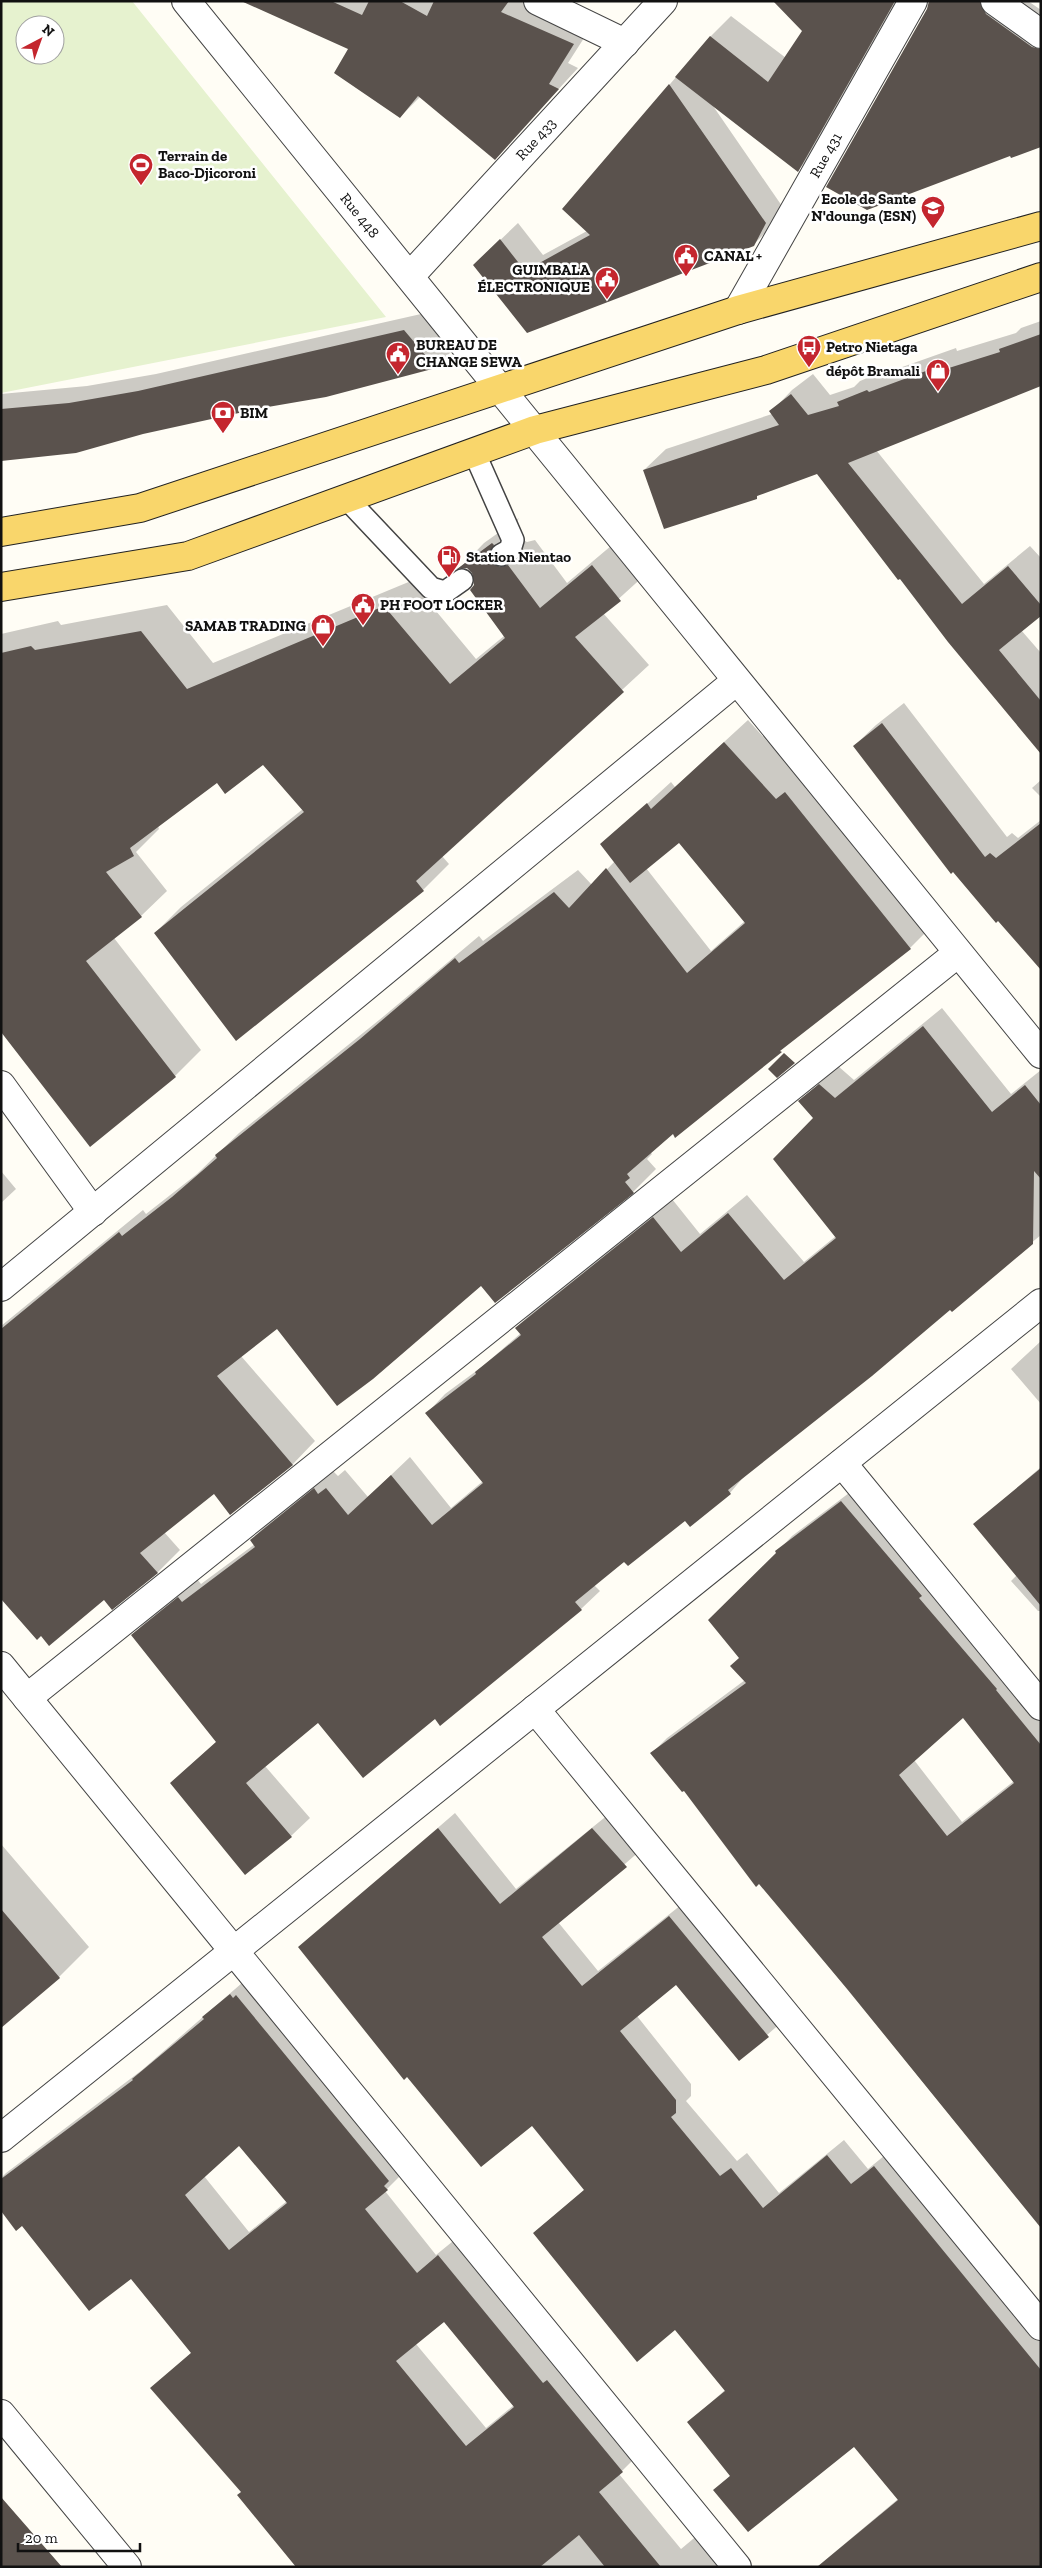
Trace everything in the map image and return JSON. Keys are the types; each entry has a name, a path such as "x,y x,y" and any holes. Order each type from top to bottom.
{"main road":[{"path":"1,532 140,508 502,390 738,310 1041,226"},
{"path":"1,587 188,556 535,430 766,370 1041,277"}],"street":[{"name":"Rue 448","path":"186,1 535,430 735,682 1041,1054"},
{"path":"538,1 624,43"},
{"name":"Rue 433","path":"410,276 663,1"},
{"name":"Rue 431","path":"738,310 913,1"},
{"path":"995,1 1041,34"},
{"path":"1,1287 735,682"},
{"path":"27,1698 958,953"},
{"path":"1,1084 92,1212"},
{"path":"1,2138 1041,1303"},
{"path":"842,1463 1041,1706"},
{"path":"1,1666 737,2567"},
{"path":"535,1709 1041,2326"},
{"path":"1,2414 128,2567"}],"lane":[{"path":"474,452 513,540 510,550 501,556"},
{"path":"347,498 431,588 444,592 462,580"}],"green space":[{"name":"Terrain de Baco-Djicoroni","path":"1,1 132,1 386,317 1,393"}],"building":[{"path":"241,1 331,1 362,15 369,1 400,1 427,16 434,1 509,1 501,12 574,44 549,84 559,89 495,160 418,96 400,118 334,73 348,49"},
{"path":"773,1 895,1 798,172 675,77 710,36 768,82 802,31"},
{"path":"929,1 980,1 986,14 1032,47 1041,49 1041,147 1011,158 1010,156 867,210 826,187 927,9"},
{"path":"669,84 766,223 754,246 527,333 473,265 500,239 525,271 590,235 562,209"},
{"path":"404,330 436,368 326,397 262,408 143,434 76,453 1,461 1,409 69,403 138,391"},
{"path":"1041,334 1041,386 848,463 962,604 1008,566 1041,605 1041,616 999,650 1041,701 1041,754 948,642 900,579 898,580 817,474 757,496 757,499 664,529 643,470 779,425 769,411 791,394 808,415 839,406 837,402 867,390 869,392 934,368 936,372 1000,352 999,349"},
{"path":"492,543 494,545 489,554 490,561 500,567 508,565 540,608 592,565 621,601 575,637 624,692 416,881 424,891 236,1041 154,933 304,812 263,765 225,794 217,783 130,848 134,856 106,872 142,917 86,961 176,1077 90,1147 1,1032 1,653 31,646 35,650 141,631 187,689 384,606 450,684 505,638 470,590 474,585 472,573 467,568 457,569"},
{"path":"882,723 985,857 990,853 996,858 1041,823 1041,970 998,921 996,923 953,872 951,874 853,746"},
{"path":"724,742 776,799 785,792 911,949 780,1051 782,1052 675,1138 673,1134 627,1174 630,1178 625,1182 634,1193 495,1303 481,1286 373,1379 337,1406 277,1329 217,1376 293,1465 230,1515 214,1494 140,1553 158,1573 112,1610 104,1600 49,1646 41,1636 37,1640 1,1599 1,1329 119,1232 122,1236 172,1197 217,1158 215,1155 360,1039 455,958 459,963 554,892 569,908 606,868 687,973 745,923 679,843 630,883 600,844 647,803 651,809"},
{"path":"923,1026 992,1112 1025,1085 1041,1105 1041,1179 1034,1171 1033,1244 952,1312 950,1310 872,1376 728,1490 731,1494 690,1527 685,1521 628,1566 624,1562 575,1602 582,1610 440,1726 435,1719 363,1778 318,1723 246,1783 292,1837 245,1875 170,1783 216,1742 131,1635 178,1597 182,1602 255,1547 250,1540 314,1488 318,1494 326,1488 348,1515 391,1475 432,1525 483,1483 425,1413 476,1374 475,1372 521,1335 515,1328 653,1217 681,1252 728,1213 784,1280 836,1238 773,1159 813,1118 798,1101 819,1084 835,1098"},
{"path":"784,1053 795,1063 777,1078 768,1069"},
{"path":"1041,1468 1041,1606 973,1524"},
{"path":"841,1501 922,1596 919,1598 997,1689 1041,1745 1041,2228 848,1990 759,1884 756,1887 684,1791 682,1792 650,1753 746,1683 730,1666 739,1658 708,1620 776,1553 775,1551","holes":["963,1718 1014,1783 947,1836 899,1775"]},
{"path":"438,1828 500,1904 592,1828 627,1867 542,1937 582,1986 669,1916 769,2037 739,2061 676,1985 620,2031 676,2100 676,2113 671,2117 720,2176 731,2168 763,2208 827,2155 851,2184 874,2166 1041,2370 1041,2567 817,2567 898,2500 854,2447 748,2532 713,2490 730,2476 687,2422 725,2391 675,2330 637,2362 533,2233 584,2190 532,2126 481,2167 407,2077 404,2080 298,1947"},
{"path":"1,1909 60,1978 1,2028"},
{"path":"230,1994 233,1998 236,1995 389,2181 384,2186 388,2190 365,2209 417,2273 438,2255 543,2383 547,2380 623,2472 599,2492 661,2567 605,2567 579,2535 540,2567 296,2567 237,2495 241,2492 150,2388 191,2353 131,2279 89,2311 22,2226 16,2231 1,2211 1,2179 133,2080 204,2019 202,2017","holes":["239,2146 287,2203 229,2250 185,2195","444,2322 514,2407 466,2446 396,2361"]},
{"path":"1,2497 62,2567 1,2567"}],"place":[{"name":"Terrain de Baco-Djicoroni","path":"141,186"},
{"name":"Ecole de Sante N'dounga (ESN)","path":"933,229"},
{"name":"CANAL +","path":"686,277"},
{"name":"GUIMBALA ÉLECTRONIQUE","path":"607,300"},
{"name":"Petro Nietaga","path":"809,368"},
{"name":"BUREAU DE CHANGE SEWA","path":"398,375"},
{"name":"dépôt Bramali","path":"938,392"},
{"name":"BIM","path":"223,434"},
{"name":"Station Nientao","path":"449,578"},
{"name":"PH FOOT LOCKER","path":"363,626"},
{"name":"SAMAB TRADING","path":"323,647"}]}
